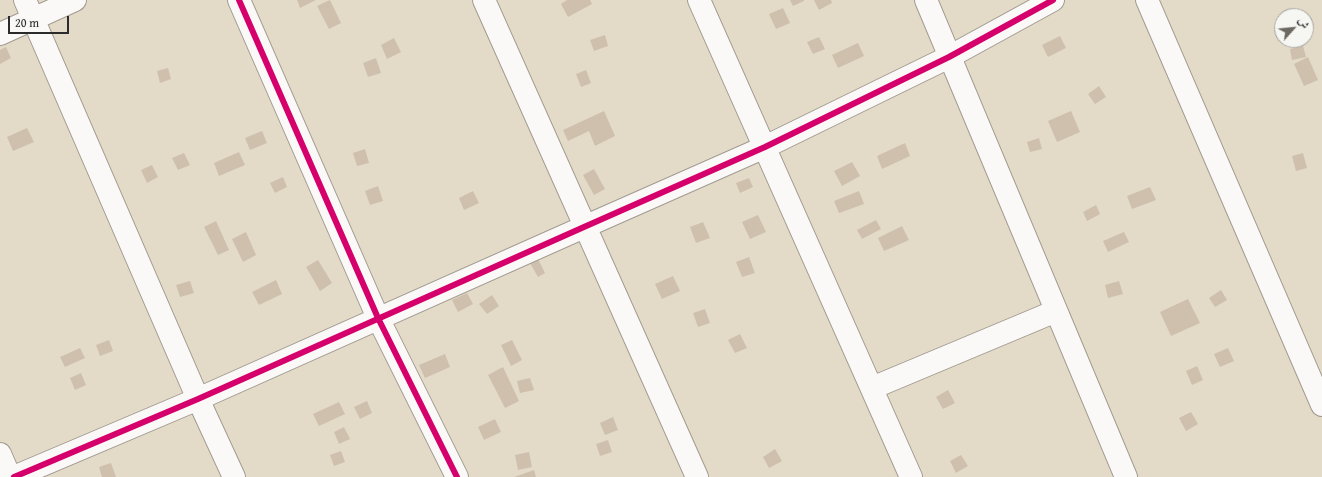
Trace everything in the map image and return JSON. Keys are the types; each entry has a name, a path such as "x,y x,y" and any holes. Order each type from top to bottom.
{"street":[{"path":"0,34 29,10 75,0"},
{"path":"239,0 378,318 457,477"},
{"path":"484,0 584,227 697,477"},
{"path":"699,0 911,477"},
{"path":"926,0 1126,477"},
{"path":"14,477 198,400 378,318 765,147 950,57 1053,0"},
{"path":"1147,0 1322,405"},
{"path":"29,10 198,400 234,477"},
{"path":"872,388 1056,311"},
{"path":"0,454 10,477"}],"building":[{"path":"297,0 316,0 300,8"},
{"path":"330,0 341,23 329,29 317,6"},
{"path":"567,0 590,0 592,4 568,17 561,4"},
{"path":"790,0 804,0 804,1 793,6"},
{"path":"814,0 831,0 832,3 819,10"},
{"path":"783,8 790,23 776,29 769,14"},
{"path":"605,35 608,46 594,51 590,40"},
{"path":"1060,36 1066,48 1048,57 1042,45"},
{"path":"819,37 825,49 813,54 807,42"},
{"path":"394,38 401,52 387,59 381,45"},
{"path":"858,43 864,56 838,68 832,55"},
{"path":"6,47 11,58 0,64 0,50"},
{"path":"1304,48 1306,57 1292,60 1290,49"},
{"path":"1308,57 1318,80 1304,86 1294,64"},
{"path":"376,58 381,73 368,77 363,63"},
{"path":"168,68 171,79 160,83 157,71"},
{"path":"586,70 591,83 581,87 576,74"},
{"path":"1099,86 1106,97 1095,104 1088,94"},
{"path":"604,111 615,136 595,146 589,131 568,141 563,130"},
{"path":"1071,111 1080,132 1057,142 1048,121"},
{"path":"27,128 34,142 13,151 7,137"},
{"path":"262,131 267,143 250,150 245,138"},
{"path":"1039,138 1042,149 1030,152 1027,142"},
{"path":"905,143 910,156 882,169 877,156"},
{"path":"365,149 369,163 357,166 353,153"},
{"path":"239,152 245,165 219,176 214,163"},
{"path":"184,153 190,165 178,170 172,158"},
{"path":"1303,153 1307,168 1296,171 1292,156"},
{"path":"852,162 860,176 842,186 834,171"},
{"path":"152,165 158,177 147,183 141,170"},
{"path":"594,169 605,189 594,195 583,175"},
{"path":"283,177 287,187 275,193 270,183"},
{"path":"749,178 753,187 740,193 736,183"},
{"path":"378,186 383,201 370,205 365,191"},
{"path":"1150,187 1156,200 1132,209 1127,196"},
{"path":"473,191 479,203 464,210 459,198"},
{"path":"859,191 864,204 839,213 834,201"},
{"path":"1096,205 1100,214 1087,221 1083,212"},
{"path":"758,215 766,232 750,239 742,222"},
{"path":"876,220 881,229 862,239 857,230"},
{"path":"216,221 229,250 218,255 204,227"},
{"path":"703,222 710,238 696,243 690,227"},
{"path":"902,226 909,240 884,251 878,238"},
{"path":"246,232 256,255 243,262 232,239"},
{"path":"1124,232 1129,242 1108,252 1103,241"},
{"path":"749,257 755,273 742,277 736,262"},
{"path":"538,259 545,273 538,277 530,263"},
{"path":"318,260 332,283 320,291 306,267"},
{"path":"673,276 680,291 662,299 655,284"},
{"path":"276,280 282,294 259,305 252,292"},
{"path":"190,281 194,293 180,297 176,285"},
{"path":"1119,281 1123,294 1108,298 1105,285"},
{"path":"1221,290 1227,300 1215,307 1209,298"},
{"path":"467,293 473,304 458,312 452,300"},
{"path":"492,295 499,306 487,314 479,304"},
{"path":"1188,299 1200,323 1171,336 1160,312"},
{"path":"705,309 710,323 698,327 693,313"},
{"path":"740,334 747,348 735,353 728,340"},
{"path":"109,340 113,351 100,356 96,345"},
{"path":"512,340 522,360 511,366 501,345"},
{"path":"80,348 85,358 65,367 60,357"},
{"path":"1228,348 1234,361 1220,367 1214,354"},
{"path":"445,354 450,367 425,378 419,365"},
{"path":"1197,366 1203,380 1192,385 1186,371"},
{"path":"503,367 519,401 505,408 488,375"},
{"path":"81,373 86,385 75,390 70,378"},
{"path":"530,378 534,390 520,393 517,381"},
{"path":"948,390 955,403 943,409 936,397"},
{"path":"367,401 372,413 360,419 354,407"},
{"path":"339,402 345,414 319,426 313,414"},
{"path":"1191,412 1198,424 1186,431 1179,418"},
{"path":"613,417 618,430 605,435 600,423"},
{"path":"495,419 501,432 484,440 478,427"},
{"path":"344,427 350,439 339,444 334,432"},
{"path":"608,440 612,452 600,456 596,444"},
{"path":"775,449 782,461 769,468 763,457"},
{"path":"341,451 345,462 334,466 330,455"},
{"path":"529,452 532,467 518,470 515,455"},
{"path":"961,455 968,466 956,473 950,461"},
{"path":"111,463 116,477 102,477 99,467"},
{"path":"534,470 536,477 514,477"}],"cycle path":[{"path":"239,0 378,318 457,477"},
{"path":"14,477 198,399 765,147 949,57 1053,0"}]}
